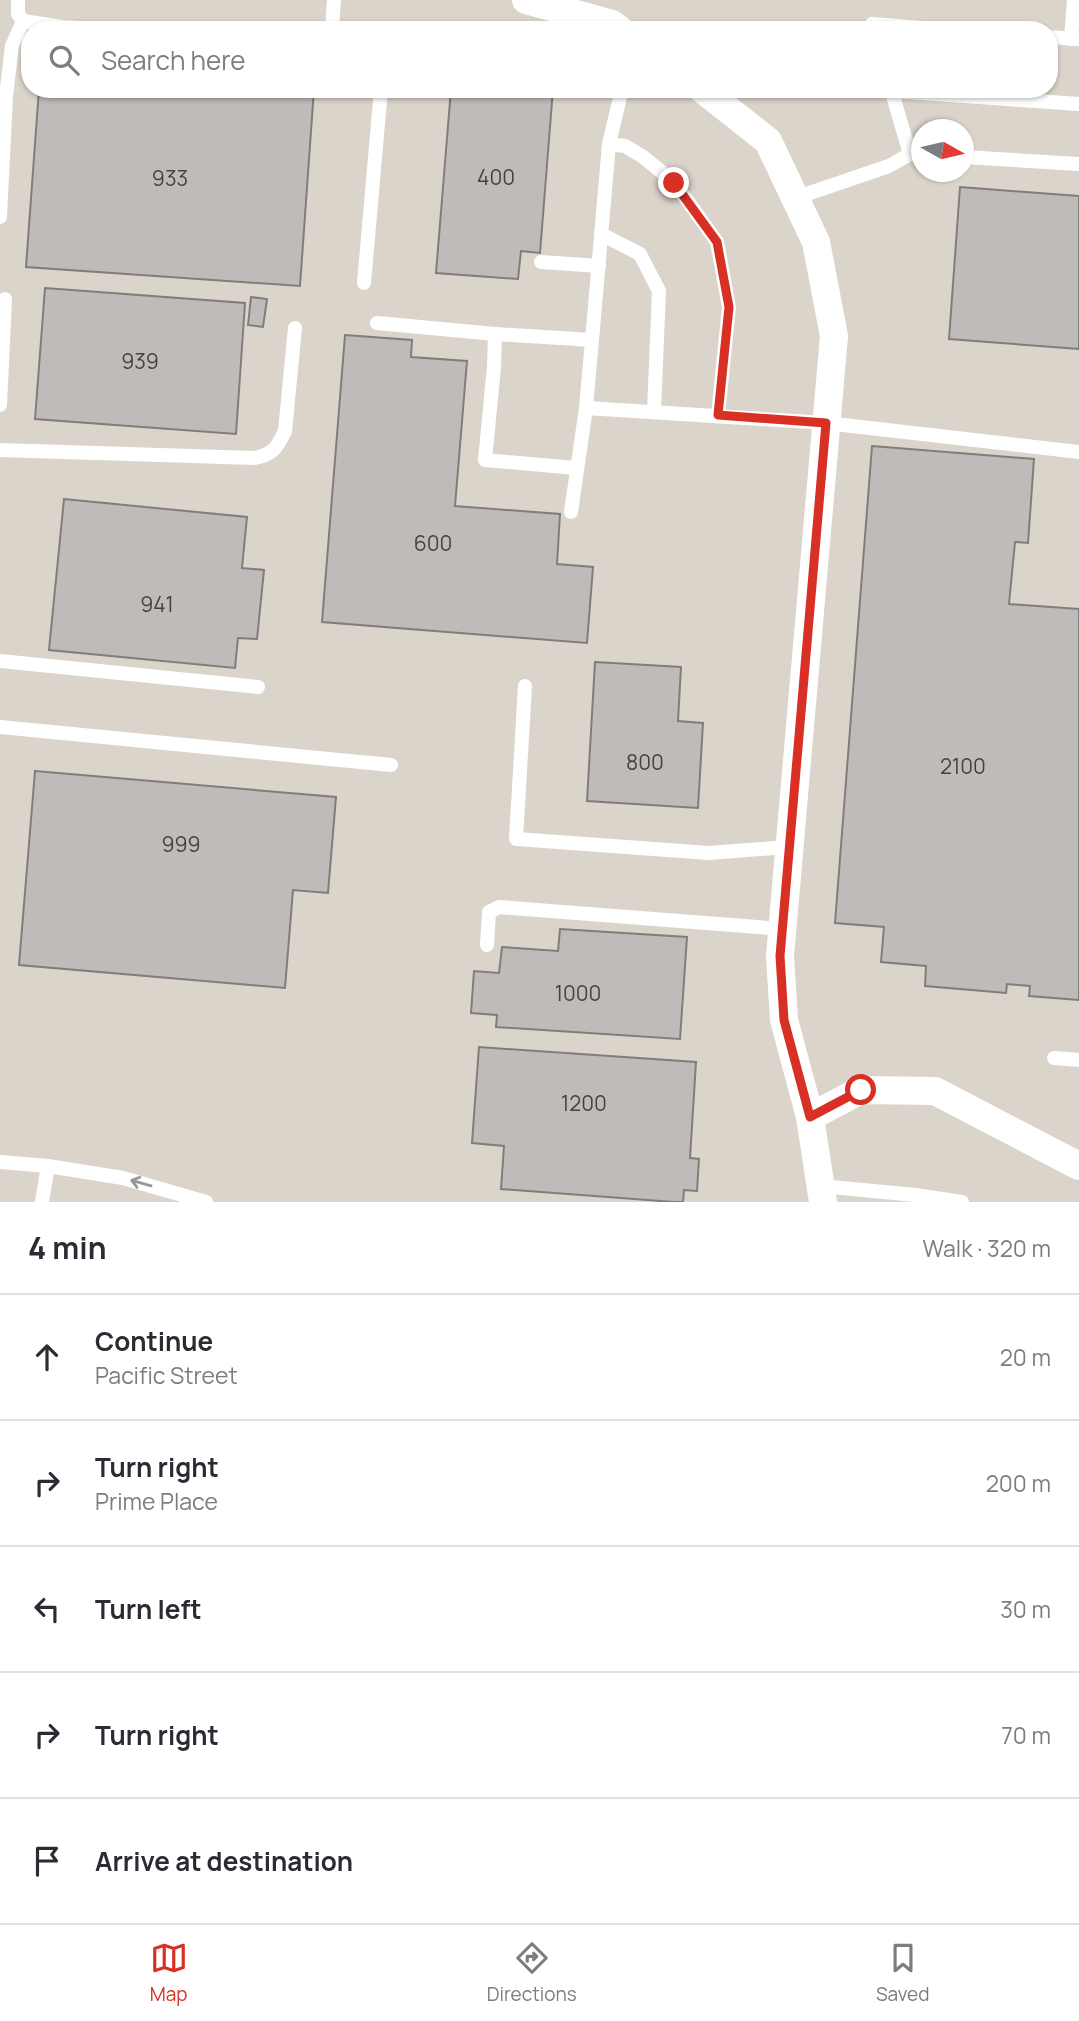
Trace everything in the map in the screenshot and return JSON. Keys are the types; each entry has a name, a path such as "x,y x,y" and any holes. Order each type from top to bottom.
{"street":[{"path":"526,0 601,21"},
{"path":"713,98 768,141 816,242 834,336 780,956 784,1020 810,1117 822,1194"},
{"path":"810,1117 861,1090 935,1091 1079,1166"}],"lane":[{"path":"18,0 18,14 23,21"},
{"path":"333,21 334,0"},
{"path":"1074,0 1075,39"},
{"path":"0,217 6,96 12,46 21,26"},
{"path":"364,283 380,98"},
{"path":"571,512 586,408 609,144 620,98"},
{"path":"894,98 911,142"},
{"path":"998,98 1079,104"},
{"path":"609,144 634,150 674,183 717,242 729,307 718,415"},
{"path":"795,198 911,157"},
{"path":"974,158 1079,164"},
{"path":"601,234 640,254 659,291 654,411"},
{"path":"541,262 599,266"},
{"path":"0,405 5,299"},
{"path":"377,323 592,340"},
{"path":"0,450 255,458 271,454 285,432 295,328"},
{"path":"495,334 495,367 485,460 576,468"},
{"path":"586,408 826,423 1079,453"},
{"path":"0,661 258,687"},
{"path":"524,686 516,839 709,853 788,847"},
{"path":"0,727 391,765"},
{"path":"487,945 489,912 499,907 782,929"},
{"path":"1054,1058 1079,1060"},
{"path":"0,1162 48,1166 123,1178 206,1202"},
{"path":"42,1202 48,1166"},
{"path":"822,1194 915,1195 962,1202"}],"shaded area":[{"path":"0,0 1079,0 1079,1202 0,1202"}],"building":[{"path":"38,98 313,98 300,286 26,267"},
{"path":"450,98 552,98 540,253 521,251 518,279 436,273"},
{"path":"960,187 1079,196 1079,349 949,339"},
{"path":"45,288 245,303 236,434 35,419"},
{"path":"251,297 267,299 263,327 248,325"},
{"path":"345,335 412,340 411,357 467,361 455,506 560,514 557,564 593,567 587,643 322,622"},
{"path":"872,446 1034,459 1028,543 1015,542 1009,604 1079,609 1079,1000 1029,996 1030,986 1007,984 1006,993 925,986 926,966 881,962 884,927 835,923"},
{"path":"64,499 247,517 242,568 264,570 257,639 238,638 235,668 49,650"},
{"path":"595,662 681,667 678,721 703,723 698,808 587,801"},
{"path":"35,771 336,797 328,893 293,890 285,988 19,965"},
{"path":"560,929 687,937 680,1039 496,1027 497,1015 471,1013 474,971 499,973 502,947 558,951"},
{"path":"479,1047 696,1062 690,1158 699,1159 697,1191 684,1190 683,1202 674,1202 501,1189 504,1146 472,1143"}],"route":[{"path":"674,183 717,242 729,307 718,415 826,423 780,956 784,1020 810,1117 861,1090"}]}
